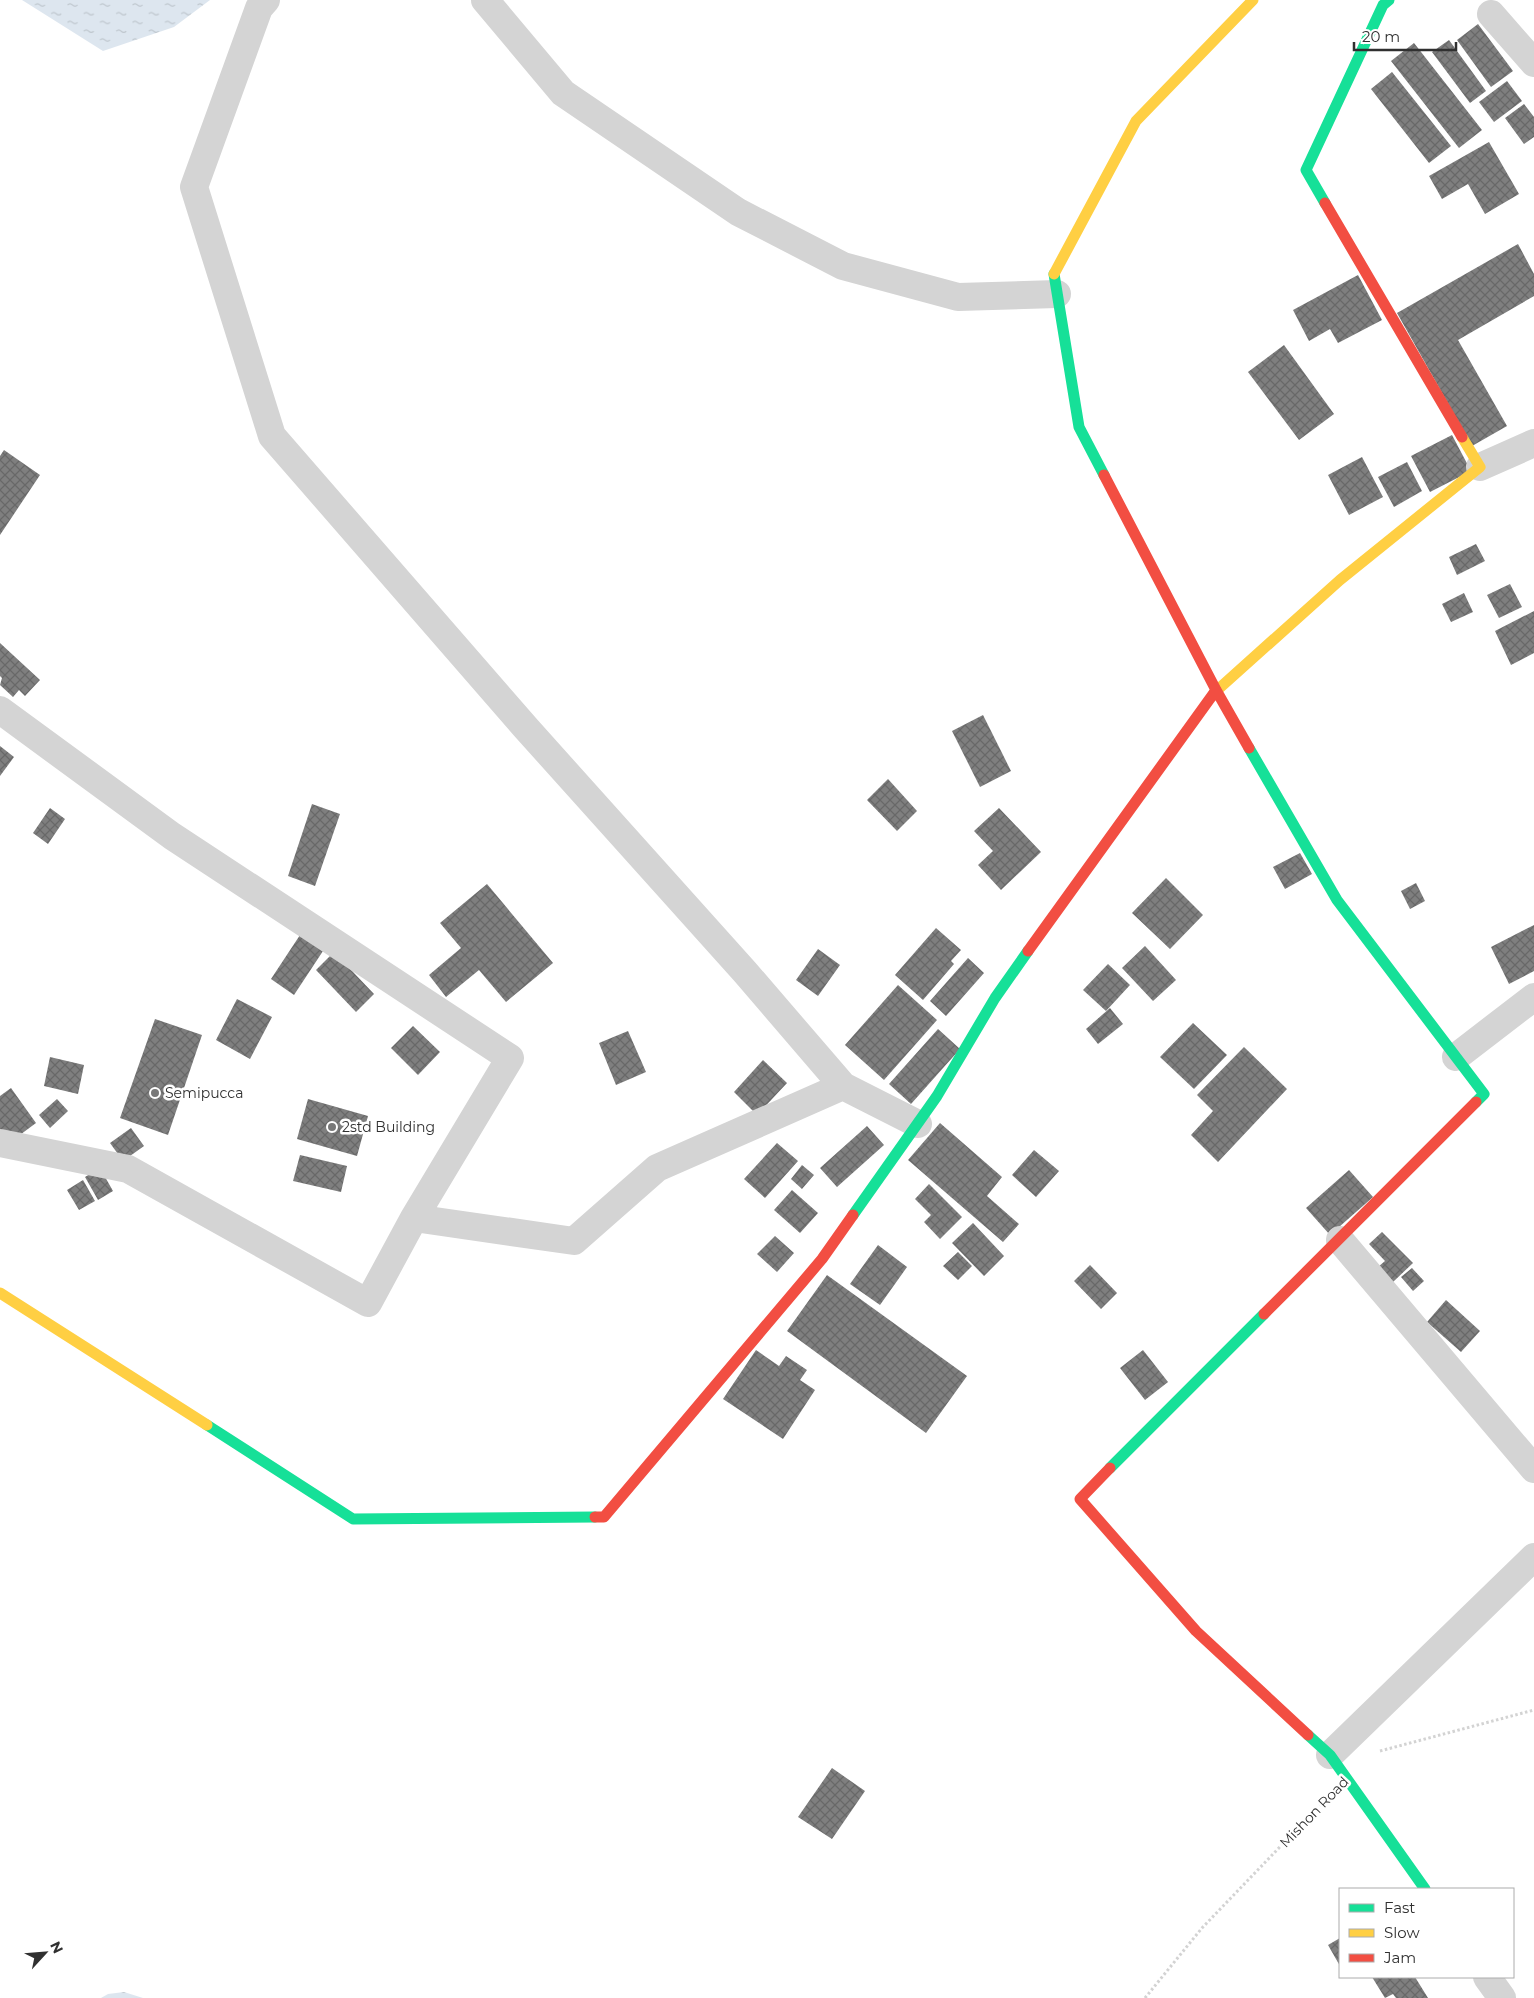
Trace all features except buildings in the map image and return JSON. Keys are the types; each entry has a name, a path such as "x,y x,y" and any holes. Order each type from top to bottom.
{"street":[{"path":"266,0 259,8 194,187 272,436 526,728 745,972 843,1086 918,1124"},
{"path":"485,0 563,93 738,212 843,266 958,297 1057,294"},
{"path":"1253,0 1136,121 1054,274 1079,427 1216,690 1336,900 1484,1094 1080,1499 1196,1631 1330,1755 1424,1888"},
{"path":"1382,2 1306,170 1480,467"},
{"path":"1492,4 1534,63"},
{"path":"0,1293 353,1519 604,1517 822,1259 937,1096 995,998 1216,690 1340,580 1480,467 1534,443"},
{"path":"0,710 172,836 510,1058 414,1218 368,1303 128,1169 0,1143"},
{"path":"1456,1057 1534,997"},
{"path":"414,1218 574,1240 657,1168 843,1086"},
{"path":"1340,1240 1534,1469"},
{"path":"1330,1755 1534,1557"},
{"path":"1488,1978 1502,1998"}],"path":[{"name":"Mishon Road","path":"1145,1998 1202,1928 1366,1755 1534,1710"}],"water":[{"path":"22,0 210,0 174,27 103,51"},
{"path":"124,1992 143,1998 101,1998 108,1994"}],"traffic: fast":[{"path":"1325,203 1306,170 1383,5 1389,0"},
{"path":"1054,274 1079,427 1104,475"},
{"path":"1249,748 1337,900 1484,1094 1476,1102"},
{"path":"853,1215 937,1096 995,998 1028,951"},
{"path":"1110,1468 1264,1314"},
{"path":"207,1425 353,1519 595,1517"},
{"path":"1308,1735 1330,1755 1424,1888"}],"traffic: slow":[{"path":"1054,274 1136,121 1253,0"},
{"path":"1214,693 1340,580 1480,467 1462,437"},
{"path":"0,1293 207,1425"}],"traffic: jam":[{"path":"1325,203 1462,437"},
{"path":"1104,475 1216,690 1249,748"},
{"path":"1028,951 1214,693"},
{"path":"1264,1314 1476,1102"},
{"path":"595,1517 604,1517 822,1259 853,1215"},
{"path":"1110,1468 1080,1499 1196,1631 1308,1735"}],"place":[{"name":"Semipucca","path":"155,1093"},
{"name":"2std Building","path":"332,1127"}]}
